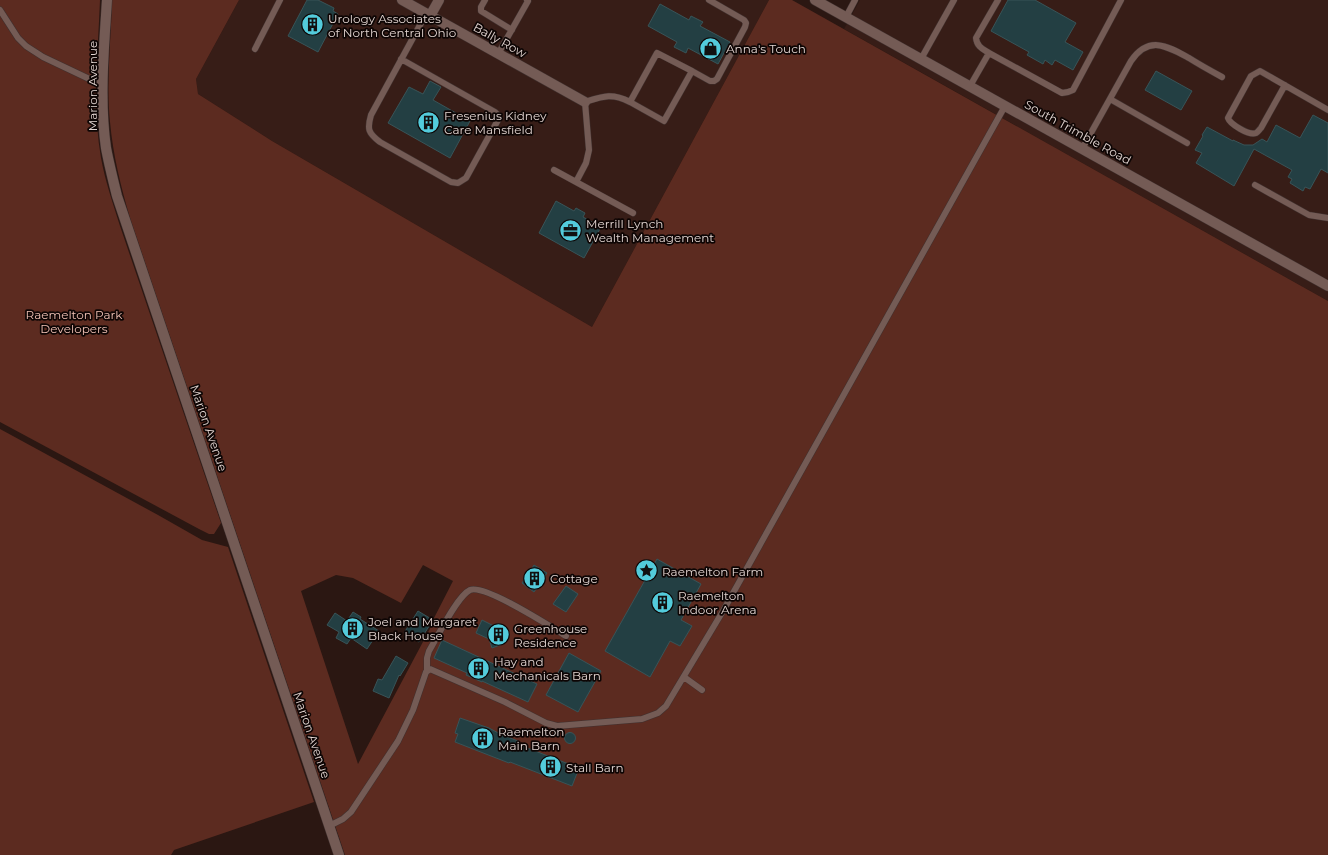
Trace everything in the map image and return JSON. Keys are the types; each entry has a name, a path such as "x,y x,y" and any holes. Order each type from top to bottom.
{"street":[{"name":"Marion Avenue","path":"107,0 102,85 103,110 106,147 117,196 339,855"},
{"name":"Bally Row","path":"402,0 585,102"},
{"path":"428,15 439,0"},
{"name":"South Trimble Road","path":"815,0 1328,286"}],"lane":[{"path":"255,49 280,0"},
{"path":"485,0 481,7 481,11 512,30"},
{"path":"498,54 527,0"},
{"path":"630,102 657,52 710,80 714,81 717,79 746,23 744,20 709,0"},
{"path":"846,17 855,0"},
{"path":"921,59 954,0"},
{"path":"998,0 976,38 977,43 989,53 1062,93 1073,90 1121,0"},
{"path":"0,10 18,38 26,46 43,57 102,85"},
{"path":"401,59 496,112 498,115 498,120 466,178 458,183 451,182 380,142 371,136 368,125 371,115 401,59 428,15"},
{"path":"1082,149 1137,52 1144,47 1154,45 1163,46 1174,50 1222,77"},
{"path":"970,86 989,53"},
{"path":"576,182 589,157 585,102 603,96 614,96 630,102 664,121 692,71"},
{"path":"1285,85 1261,128 1256,133 1250,134 1229,121 1228,118 1251,76 1260,71 1285,85 1328,110"},
{"path":"1110,99 1187,143"},
{"path":"427,670 432,669 505,702 546,723 557,726 642,719 658,713 666,706 727,604 1005,106"},
{"path":"554,170 633,213"},
{"path":"1255,185 1309,216 1328,217"},
{"path":"329,826 343,819 351,812 398,741 413,710 427,670 427,658 429,651 458,601 470,590 475,589 486,592 530,614 566,636"},
{"path":"684,677 702,690"}],"shaded area":[{"path":"239,0 769,0 592,327 272,141 198,94 196,79"},
{"path":"860,0 1328,0 1328,301 844,29"}],"green space":[{"name":"Raemelton Park Developers","path":"0,0 100,0 96,99 98,138 101,158 109,192 120,226 221,523 214,534 209,534 199,529 0,422"},
{"path":"112,0 239,0 196,79 198,94 272,141 592,327 769,0 792,0 1328,301 1328,855 345,855 130,218 115,159 110,122 109,76","holes":["423,565 453,581 434,618 433,623 358,764 301,591 336,575 353,578 401,603"]},
{"path":"0,429 202,540 228,547 314,802 174,850 171,855 0,855"}],"building":[{"name":"Urology Associates of North Central Ohio","path":"307,0 318,0 334,8 333,11 338,14 318,52 288,36"},
{"path":"1008,0 1035,0 1076,23 1065,42 1083,52 1073,70 1055,60 1052,65 1045,60 1043,64 1027,55 1029,52 991,31"},
{"path":"660,4 689,20 691,16 703,22 700,26 730,42 718,64 688,48 686,53 674,47 677,42 648,26"},
{"path":"1156,71 1192,91 1181,110 1145,90"},
{"name":"Fresenius Kidney Care Mansfield","path":"430,81 441,87 433,100 470,121 450,158 388,123 409,87 423,94"},
{"path":"1313,115 1328,123 1328,173 1321,169 1310,189 1305,187 1303,191 1290,183 1292,179 1288,177 1292,170 1254,149 1234,186 1196,163 1202,153 1195,150 1207,127 1233,141 1244,145 1253,145 1262,139 1267,142 1276,125 1300,138"},
{"name":"Merrill Lynch Wealth Management","path":"556,201 574,211 576,208 585,213 583,217 601,227 584,258 539,233"},
{"name":"Raemelton Indoor Arena","path":"657,559 701,584 681,620 692,626 680,646 670,641 650,677 605,651"},
{"name":"Cottage","path":"534,565 547,573 534,592 522,583"},
{"name":"Cottage","path":"566,586 578,594 566,612 553,604"},
{"path":"418,611 433,620 419,642 404,633"},
{"name":"Joel and Margaret Black House","path":"353,612 361,617 360,619 379,631 367,649 351,638 347,644 336,638 339,632 327,625 335,613 347,621"},
{"path":"482,620 494,626 500,624 505,626 507,631 500,645 492,648 489,639 476,633"},
{"name":"Hay and Mechanicals Barn","path":"442,640 537,684 528,702 466,675 467,673 434,658"},
{"path":"569,653 601,671 578,712 546,695"},
{"path":"396,656 408,663 400,676 399,675 389,698 373,691 378,679 382,680"},
{"path":"460,718 489,728 518,741 517,744 579,768 572,786 455,742 458,734 455,733"},
{"path":"568,733 572,733 574,734 574,742 568,743 565,740 565,736"}],"place":[{"name":"Urology Associates of North Central Ohio","path":"313,25"},
{"name":"Anna's Touch","path":"710,48"},
{"name":"Fresenius Kidney Care Mansfield","path":"429,122"},
{"name":"Merrill Lynch Wealth Management","path":"570,230"},
{"name":"Raemelton Farm","path":"646,571"},
{"name":"Cottage","path":"534,578"},
{"name":"Raemelton Indoor Arena","path":"662,602"},
{"name":"Joel and Margaret Black House","path":"353,628"},
{"name":"Greenhouse Residence","path":"498,635"},
{"name":"Hay and Mechanicals Barn","path":"479,668"},
{"name":"Raemelton Main Barn","path":"483,738"},
{"name":"Stall Barn","path":"551,767"}]}
